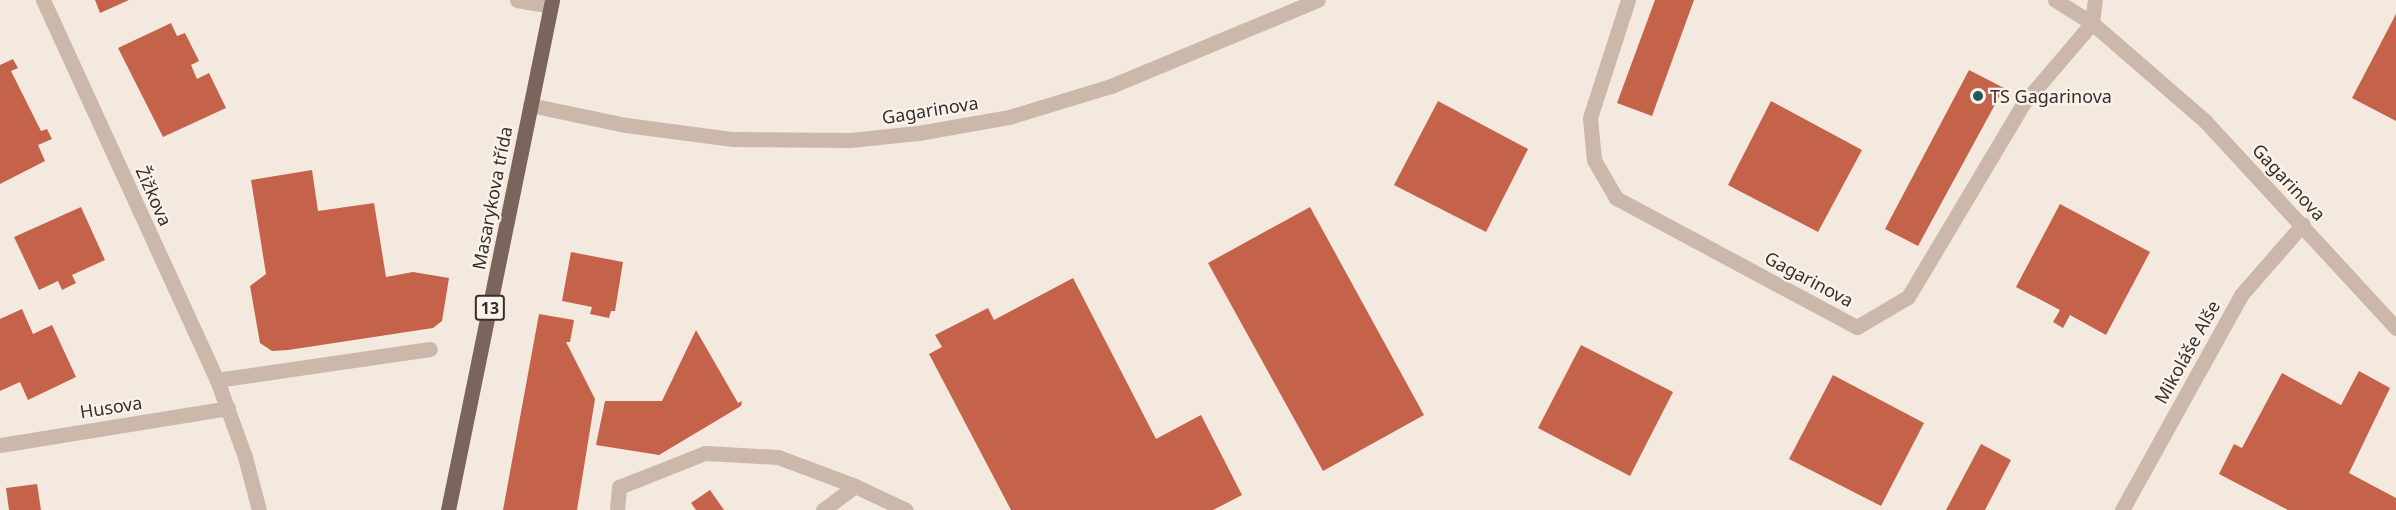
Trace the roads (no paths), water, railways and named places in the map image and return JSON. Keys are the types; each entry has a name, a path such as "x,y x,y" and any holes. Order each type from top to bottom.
{"main road":[{"name":"Masarykova třída","path":"448,510 551,3"}],"street":[{"name":"Žižkova","path":"44,0 217,380 228,408 259,510"},
{"path":"517,0 551,3"},
{"name":"Gagarinova","path":"530,105 626,125 733,139 850,140 918,133 1009,117 1111,86 1318,0"},
{"name":"Gagarinova","path":"1628,0 1590,118 1594,160 1616,198 1857,327 1908,297 2023,104 2092,23"},
{"name":"Gagarinova","path":"2055,0 2092,23 2205,121 2303,224 2396,328"},
{"path":"2092,23 2094,0"},
{"name":"Mikoláše Alše","path":"2122,510 2241,295 2303,224"},
{"path":"217,380 430,349"},
{"name":"Husova","path":"0,445 228,408"},
{"path":"617,510 619,487 705,453 778,457 855,486 906,510"},
{"path":"823,510 855,486"}],"place":[{"name":"TS Gagarinova","path":"1978,96"}]}
